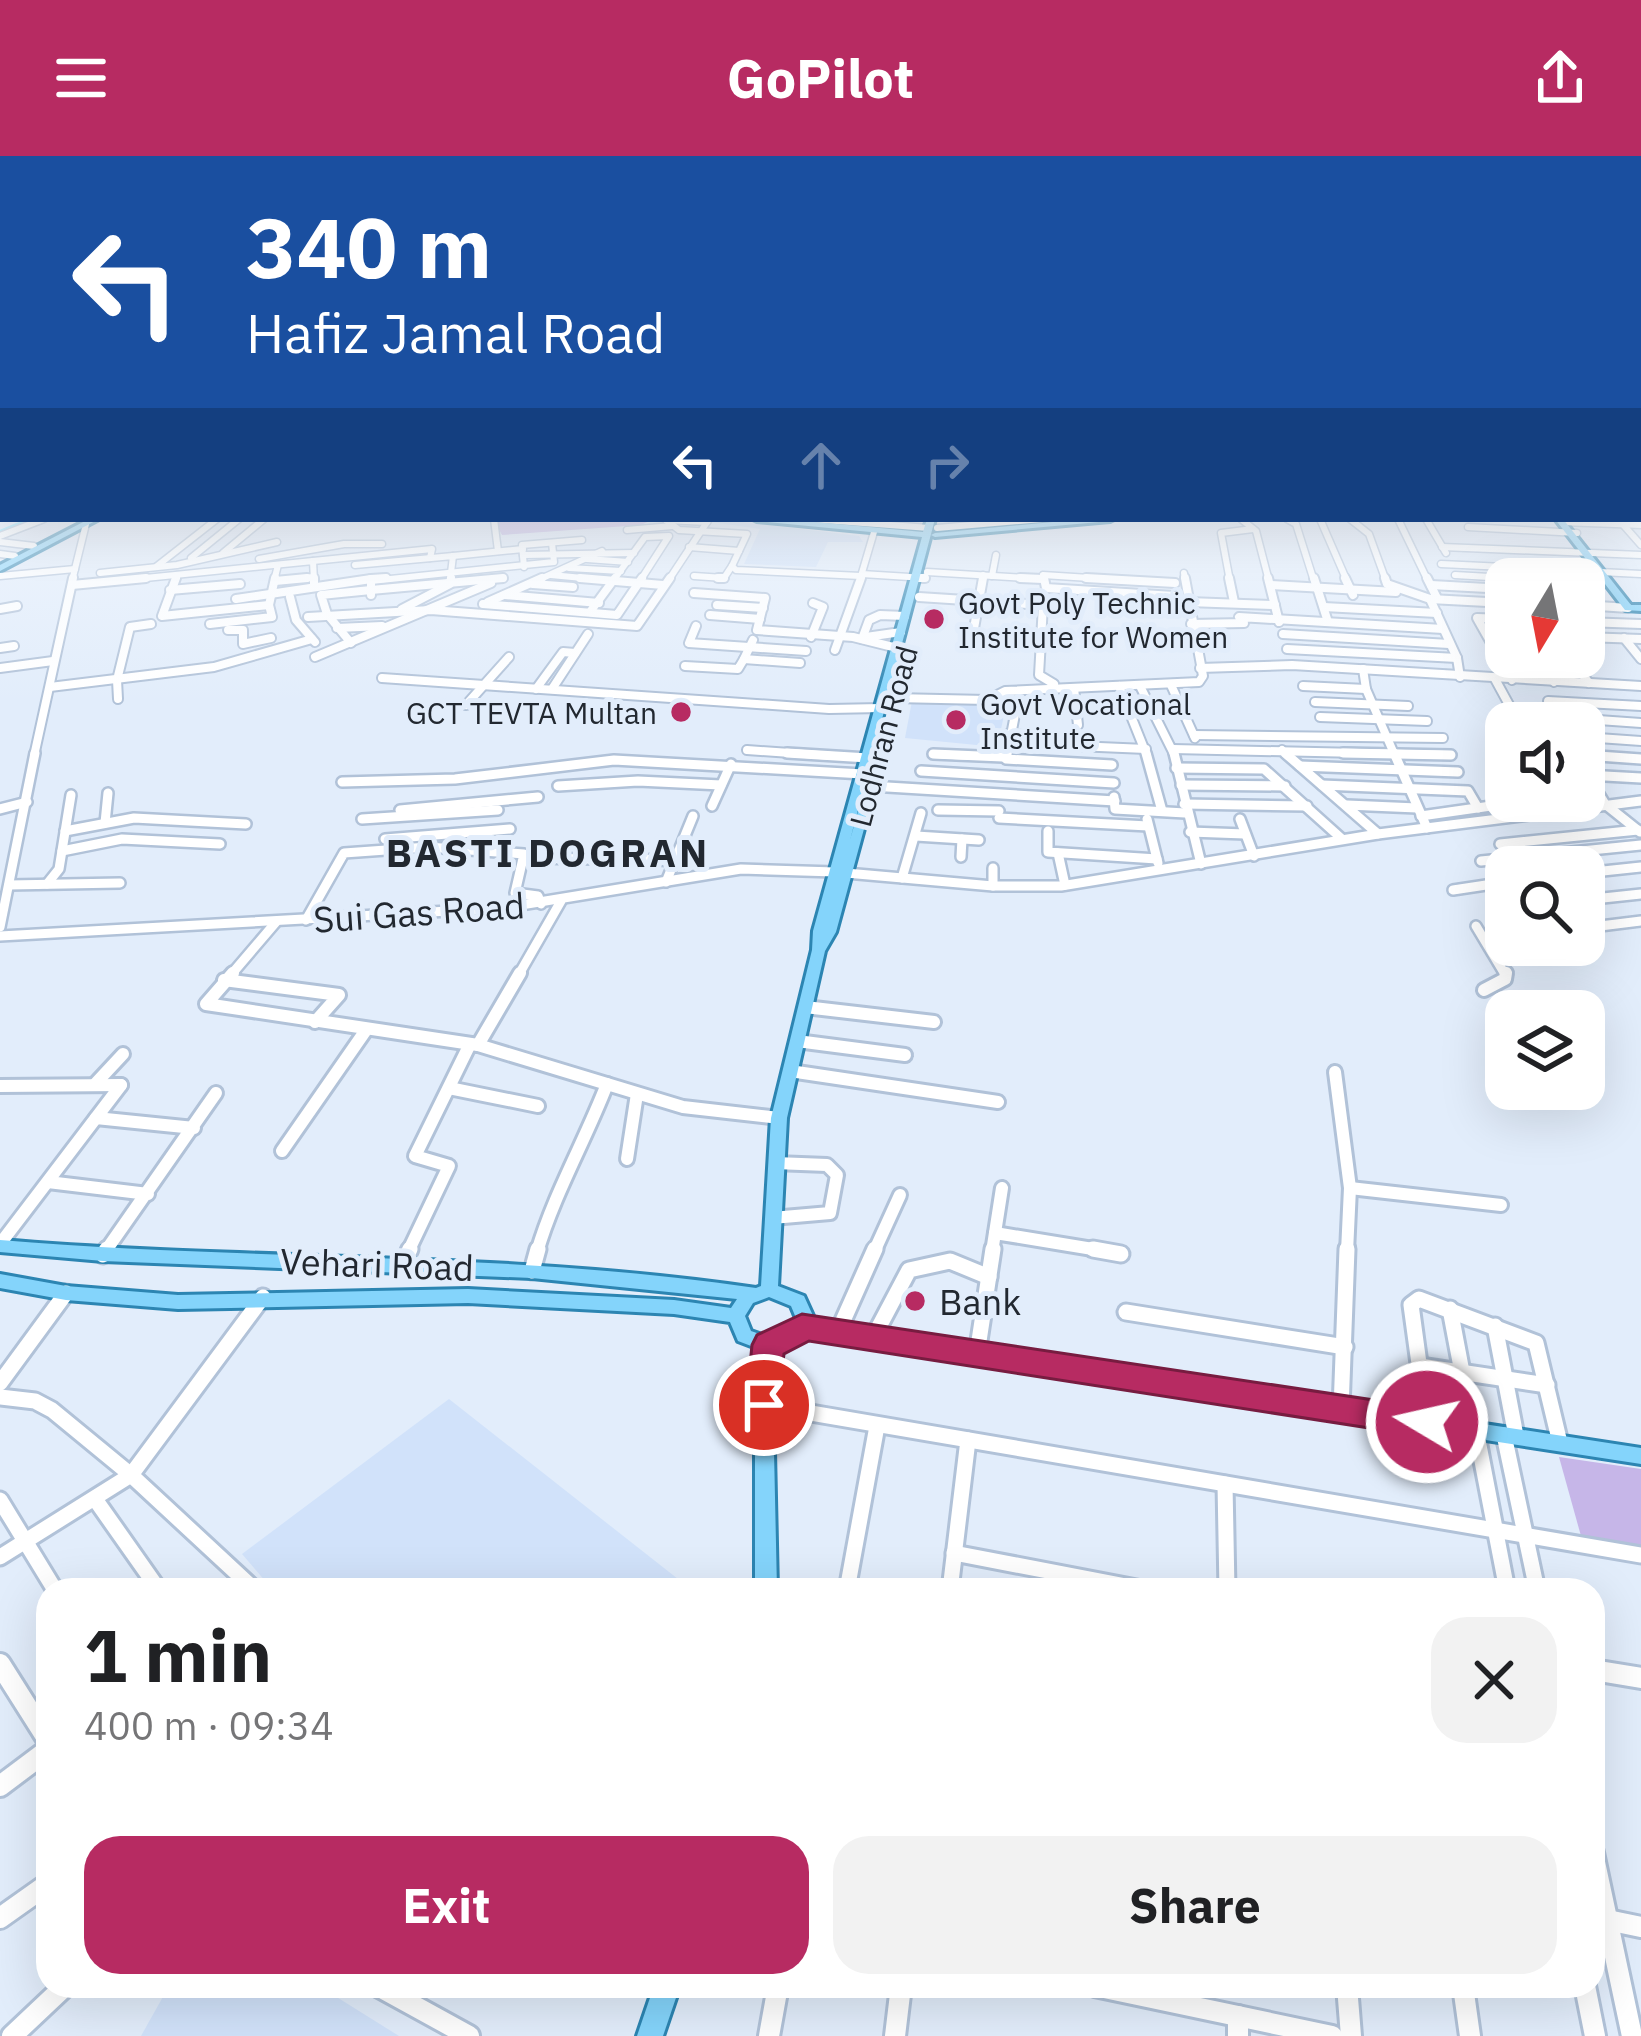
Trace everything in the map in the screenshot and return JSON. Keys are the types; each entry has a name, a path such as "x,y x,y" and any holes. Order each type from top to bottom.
{"main road":[{"path":"0,569 15,556 71,528"},
{"path":"0,569 75,528"},
{"path":"836,528 874,532 932,529"},
{"path":"1570,528 1594,558"},
{"name":"Lodhran Road","path":"840,872 871,786 932,529"},
{"path":"1605,573 1635,606"},
{"name":"Lodhran Road","path":"761,1292 779,1118 796,1041 820,950 830,932 863,774 905,616 922,575"},
{"name":"Vehari Road","path":"0,1245 103,1256 532,1271 761,1292"},
{"name":"Vehari Road","path":"0,1281 66,1293 178,1302 468,1296 674,1306 736,1316"},
{"path":"761,1292 798,1301 805,1318 789,1340 768,1345 744,1336 736,1316 742,1304 761,1292"},
{"path":"802,1327 1641,1456"},
{"path":"766,1578 768,1345"},
{"path":"650,2036 663,1998"}],"street":[{"path":"0,932 83,528"},
{"path":"156,567 206,528"},
{"path":"185,563 228,528"},
{"path":"222,554 254,528"},
{"path":"489,568 494,528"},
{"path":"483,604 616,615 669,536 634,537 631,529 637,528"},
{"path":"688,528 747,534 724,578 694,575"},
{"path":"308,616 433,610 637,626 702,528"},
{"path":"1297,528 1328,622"},
{"path":"1324,528 1358,609"},
{"path":"1361,528 1369,534 1387,584 1434,599 1485,602"},
{"path":"1402,528 1431,585 1436,613 1457,658 1460,677"},
{"path":"1431,528 1452,564"},
{"path":"1469,528 1482,548"},
{"path":"1502,528 1554,528"},
{"path":"1540,528 1542,531"},
{"path":"1234,602 1220,533 1253,529 1292,665"},
{"path":"861,575 874,532"},
{"path":"198,534 244,536"},
{"path":"590,612 645,536"},
{"path":"57,539 80,538"},
{"path":"0,539 34,546"},
{"path":"274,581 371,579 489,568 582,540"},
{"path":"100,573 185,563 278,542"},
{"path":"235,551 232,561 344,544 382,544"},
{"path":"689,547 739,551"},
{"path":"1442,547 1641,555"},
{"path":"552,548 634,553"},
{"path":"356,565 494,552 554,562 552,548"},
{"path":"72,586 432,549 430,558"},
{"path":"463,612 602,551"},
{"path":"1538,551 1543,558"},
{"path":"0,554 15,556"},
{"path":"973,634 978,600 996,555"},
{"path":"451,583 453,556"},
{"path":"315,657 524,570 523,556"},
{"path":"418,559 418,575"},
{"path":"584,559 628,562"},
{"path":"177,575 162,616 212,611 310,590 313,562"},
{"path":"28,576 38,563"},
{"path":"383,578 385,563"},
{"path":"1441,564 1485,565"},
{"path":"211,624 272,617 270,600 278,565"},
{"path":"732,566 736,570 861,575 987,575 1174,596"},
{"path":"565,567 621,571"},
{"path":"230,622 244,568"},
{"path":"0,569 28,576 75,569"},
{"path":"198,613 207,572"},
{"path":"1605,572 1641,574"},
{"path":"894,698 987,700 1001,692 1198,682 1200,668 1184,573"},
{"path":"1175,583 1047,574 1042,681 1120,681 1130,686 1173,749 1201,864"},
{"path":"548,575 663,585"},
{"path":"835,650 866,577 861,575"},
{"path":"1454,575 1485,577"},
{"path":"351,643 327,614 322,595 503,578"},
{"path":"549,619 580,578"},
{"path":"369,610 371,579"},
{"path":"120,596 124,580"},
{"path":"1134,580 1135,594"},
{"path":"401,610 451,583"},
{"path":"170,590 240,584"},
{"path":"527,584 573,587"},
{"path":"1271,584 1409,592"},
{"path":"1431,585 1485,589"},
{"path":"685,666 738,670 757,631 765,598 694,593"},
{"path":"504,595 599,603"},
{"path":"50,687 214,667 315,642 296,620 290,597"},
{"path":"919,597 1044,606"},
{"path":"1188,602 1275,605"},
{"path":"744,658 798,667 823,607 813,603"},
{"path":"1605,604 1635,606"},
{"path":"717,605 763,608"},
{"path":"0,609 17,606"},
{"path":"1324,607 1436,613"},
{"path":"118,699 117,680 139,610"},
{"path":"212,611 212,632 243,630 243,644 272,640 262,619"},
{"path":"710,615 760,619"},
{"path":"862,638 874,617 905,616"},
{"path":"1191,624 1244,622 1239,616 1443,629"},
{"path":"1605,623 1641,624"},
{"path":"134,626 151,624"},
{"path":"337,628 395,626"},
{"path":"697,626 688,643 806,651"},
{"path":"757,631 862,638 901,632"},
{"path":"552,689 588,634"},
{"path":"1283,634 1449,644"},
{"path":"862,638 897,648"},
{"path":"1605,638 1641,639"},
{"path":"1624,638 1641,659"},
{"path":"0,648 14,646"},
{"path":"1287,649 1457,658"},
{"path":"536,688 563,652 575,652"},
{"path":"466,705 509,657"},
{"path":"0,668 53,661"},
{"path":"1200,668 1292,665 1641,686"},
{"path":"1363,669 1366,689 1427,828"},
{"path":"382,678 881,708"},
{"path":"1551,678 1554,682"},
{"path":"1585,678 1589,683"},
{"path":"1495,679 1508,702"},
{"path":"1537,681 1548,701 1641,706"},
{"path":"1171,685 1202,750"},
{"path":"1130,686 1162,812"},
{"path":"1303,686 1366,689"},
{"path":"1074,688 1078,725"},
{"path":"1315,702 1408,706"},
{"path":"1004,757 1017,704"},
{"path":"1321,717 1426,721"},
{"path":"1605,722 1641,723"},
{"path":"1008,734 1075,739 1076,746 1146,749"},
{"path":"1194,735 1443,738"},
{"path":"1049,798 1052,737"},
{"path":"1605,738 1641,741"},
{"path":"1173,749 1451,755"},
{"path":"747,750 868,758"},
{"path":"1282,750 1378,834"},
{"path":"933,754 1112,762 1115,809 1162,812 1306,806"},
{"path":"949,791 951,754"},
{"path":"1605,756 1641,759"},
{"path":"342,782 488,776 581,762 680,761 863,774"},
{"path":"672,782 680,761"},
{"path":"581,762 584,784"},
{"path":"712,806 730,764"},
{"path":"1300,766 1458,772"},
{"path":"1176,768 1260,768 1342,839"},
{"path":"921,771 1114,782"},
{"path":"520,772 521,799"},
{"path":"488,776 488,802"},
{"path":"1605,777 1641,778"},
{"path":"455,778 455,810"},
{"path":"414,808 415,781"},
{"path":"558,786 721,785"},
{"path":"1181,785 1286,786"},
{"path":"1322,785 1468,791 1478,808"},
{"path":"871,786 1114,802"},
{"path":"105,823 108,793"},
{"path":"47,884 59,869 70,795"},
{"path":"999,795 999,832"},
{"path":"362,819 388,820 538,797"},
{"path":"1605,804 1641,801"},
{"path":"0,809 27,802"},
{"path":"1605,804 1637,826"},
{"path":"1344,805 1419,812 1485,807"},
{"path":"400,810 499,810"},
{"path":"938,810 1148,826"},
{"path":"1145,811 1159,865"},
{"path":"902,878 921,813"},
{"path":"666,882 693,816"},
{"path":"65,831 134,818 246,824"},
{"path":"1240,819 1254,856"},
{"path":"381,868 388,820"},
{"path":"1048,831 1047,850 1058,853 1159,865 1201,864 1485,821"},
{"path":"1092,823 1094,854"},
{"path":"961,857 969,839 968,824"},
{"path":"1502,846 1637,826"},
{"path":"487,851 496,829"},
{"path":"306,920 344,854 511,829"},
{"path":"1190,832 1245,834"},
{"path":"916,836 969,839"},
{"path":"62,850 122,839 220,844"},
{"path":"1605,848 1641,844"},
{"path":"383,847 596,859"},
{"path":"1058,853 1065,885"},
{"path":"526,858 514,893 538,896 542,904"},
{"path":"630,858 672,861"},
{"path":"1481,861 1485,861"},
{"name":"Sui Gas Road","path":"0,932 276,922 542,904 755,867 993,886 1065,885 1159,865"},
{"path":"1605,871 1641,867"},
{"path":"993,868 993,886"},
{"path":"9,885 120,883"},
{"path":"1453,890 1485,885"},
{"path":"1605,898 1641,894"},
{"path":"403,1264 449,1166 416,1156 474,1044 561,901"},
{"path":"1605,925 1641,921"},
{"path":"276,922 206,1004 474,1044 637,1094 726,1115 779,1118"},
{"path":"1476,926 1485,939"},
{"path":"1484,990 1505,979 1502,966"},
{"path":"224,980 338,995 315,1022"},
{"path":"805,1007 934,1022"},
{"path":"281,1151 366,1030"},
{"path":"796,1041 905,1055"},
{"path":"96,1083 123,1054"},
{"path":"790,1071 998,1102"},
{"path":"1335,1072 1350,1188 1341,1409"},
{"path":"532,1271 549,1212 574,1168 607,1084"},
{"path":"0,1086 121,1085 0,1245"},
{"path":"449,1088 538,1106"},
{"path":"103,1256 217,1093"},
{"path":"627,1159 637,1094"},
{"path":"96,1118 194,1128"},
{"path":"772,1218 830,1214 837,1175 827,1165 775,1163"},
{"path":"47,1182 148,1195"},
{"path":"977,1354 1002,1188"},
{"path":"1350,1188 1501,1205"},
{"path":"838,1332 900,1195"},
{"path":"995,1233 1121,1254"},
{"path":"873,1338 909,1270 947,1260 967,1264 989,1277"},
{"path":"0,1383 66,1293"},
{"path":"0,1557 131,1475 263,1297"},
{"path":"1427,1422 1412,1300 1450,1309 1536,1342 1560,1443"},
{"path":"1450,1309 1505,1578"},
{"path":"1126,1312 1345,1346"},
{"path":"1495,1326 1535,1578"},
{"path":"1420,1366 1547,1385"},
{"path":"0,1397 35,1401 52,1410 131,1475 242,1578"},
{"path":"764,1405 1641,1555"},
{"path":"850,1578 877,1426"},
{"path":"951,1578 968,1440"},
{"path":"1225,1484 1227,1578"},
{"path":"95,1499 151,1578"},
{"path":"0,1500 47,1578"},
{"path":"954,1553 1084,1578"},
{"path":"0,1664 36,1721"},
{"path":"1605,1672 1641,1678"},
{"path":"0,1786 36,1759"},
{"path":"0,1918 36,1892"},
{"path":"1605,1919 1641,1927"},
{"path":"1605,1936 1632,2036"},
{"path":"12,2036 52,1998"},
{"path":"400,1998 466,2035"},
{"path":"769,2036 776,1998"},
{"path":"895,2036 900,1998"},
{"path":"1154,1998 1238,2026 1332,2036"},
{"path":"1348,1998 1351,2036"},
{"path":"1465,1998 1470,2036"},
{"path":"1587,1998 1594,2036"}],"shaded area":[{"path":"498,528 603,528 502,535"},
{"path":"751,528 859,536 863,542 828,542 816,567 744,564 760,529"},
{"name":"Govt Vocational Institute","path":"912,701 1007,702 997,747 905,738"},
{"path":"449,1399 677,1578 263,1578 242,1554"},
{"path":"1559,1457 1641,1469 1641,1545 1581,1536"},
{"path":"162,1998 338,1998 399,2036 141,2036"}],"waterway":[{"path":"0,533 13,528"},
{"path":"897,530 986,528"}],"place":[{"name":"Govt Poly Technic Institute for Women","path":"934,619"},
{"name":"GCT TEVTA Multan","path":"681,712"},
{"name":"Govt Vocational Institute","path":"956,720"},
{"name":"Bank","path":"915,1301"}],"district":[{"name":"BASTI DOGRAN","path":"548,852"}],"route":[{"path":"764,1405 768,1345 789,1340 802,1327 1427,1422"}]}
